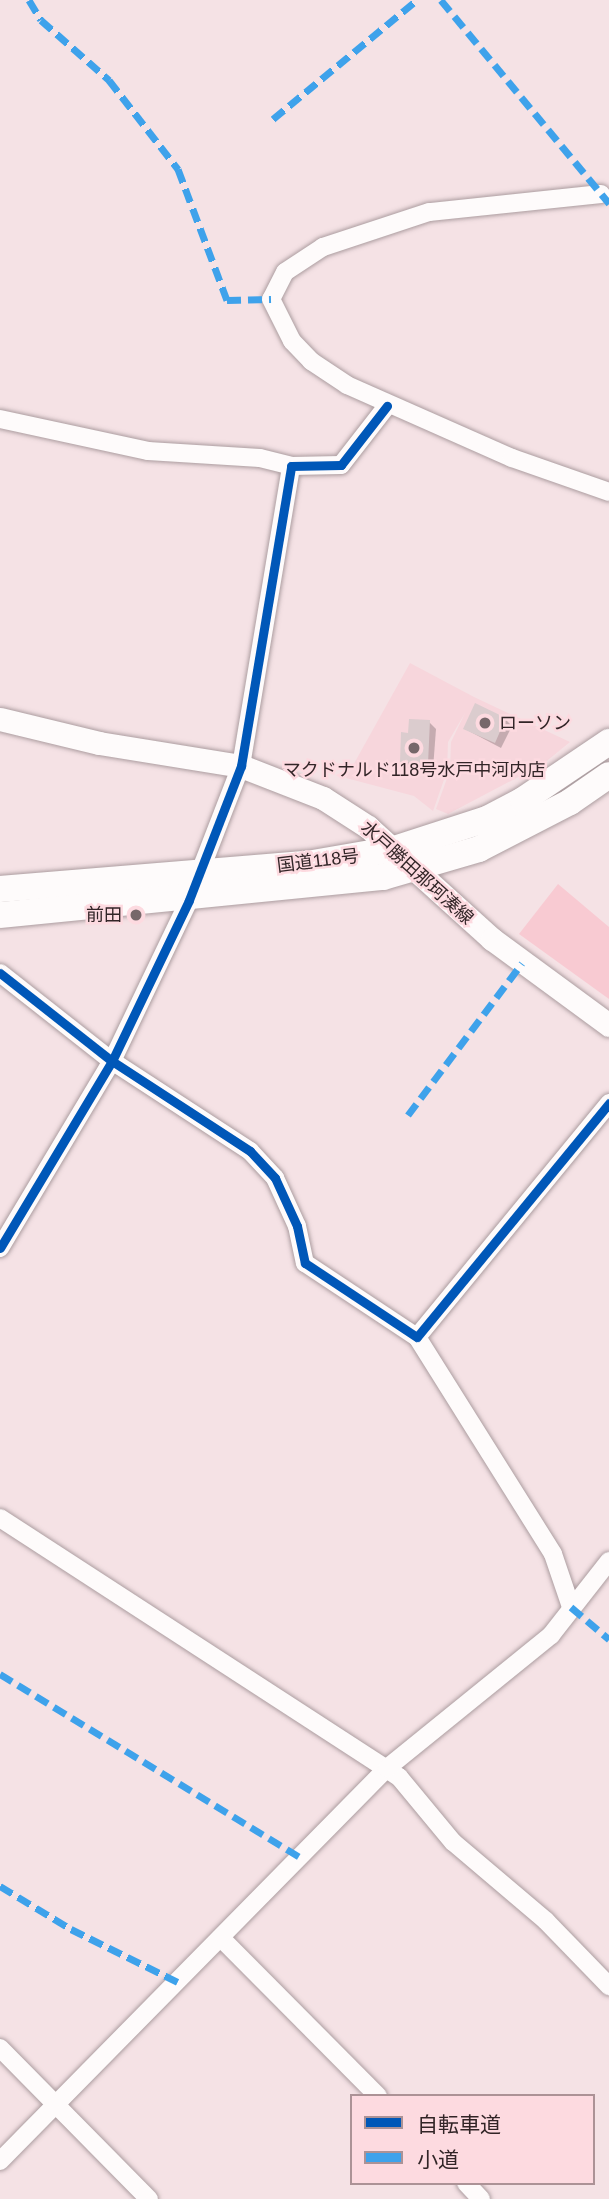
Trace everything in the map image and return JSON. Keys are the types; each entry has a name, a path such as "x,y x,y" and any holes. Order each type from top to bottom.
{"highway":[{"name":"国道118号","path":"0,890 307,864 394,849 487,818 523,800 609,742"},
{"name":"国道118号","path":"0,915 189,900 341,884 415,869 461,856 519,831 609,775"}],"main road":[{"name":"水戸勝田那珂湊線","path":"0,719 99,743 241,766 323,798 394,849 492,939 609,1025"}],"street":[{"path":"601,194 429,212 323,247 285,272 271,299 292,341 338,379 387,406 609,492"},
{"path":"0,419 148,451 260,458 291,466 341,466 387,406"},
{"path":"0,1248 112,1062 189,900 241,766 291,466"},
{"path":"0,973 112,1062 250,1151 275,1178 297,1226 305,1263 417,1337 553,1554 571,1606"},
{"path":"417,1337 609,1103"},
{"path":"0,1518 387,1768 453,1842 546,1921 609,1986"},
{"path":"0,2161 387,1768 551,1634 609,1561"},
{"path":"221,1938 376,2094"},
{"path":"0,2048 149,2199"},
{"path":"468,2185 481,2199"}],"shaded area":[{"path":"410,663 474,697 570,742 543,764 448,814 436,809 450,770 451,742 465,713 448,742 447,771 433,811 414,796 346,778"},
{"path":"558,884 609,927 609,999 519,934"}],"building":[{"name":"ローソン","path":"475,703 506,718 495,743 463,729"},
{"name":"マクドナルド118号水戸中河内店","path":"409,719 430,720 428,764 400,762 401,732 408,733"}],"marked path":[{"path":"29,0 41,20 109,80 178,169 227,300 271,299"},
{"path":"273,119 417,0"},
{"path":"441,0 609,203"},
{"path":"408,1115 522,963"},
{"path":"571,1607 609,1639"},
{"path":"0,1674 300,1857"},
{"path":"0,1886 71,1929 178,1982"}],"cycle path":[{"path":"0,1248 112,1061 189,900 241,766 291,466 341,465 387,406"},
{"path":"0,973 112,1061 250,1151 275,1178 297,1226 305,1263 417,1337 609,1103"}],"place":[{"name":"ローソン","path":"485,723"},
{"name":"マクドナルド118号水戸中河内店","path":"414,748"},
{"name":"前田","path":"136,915"}]}
